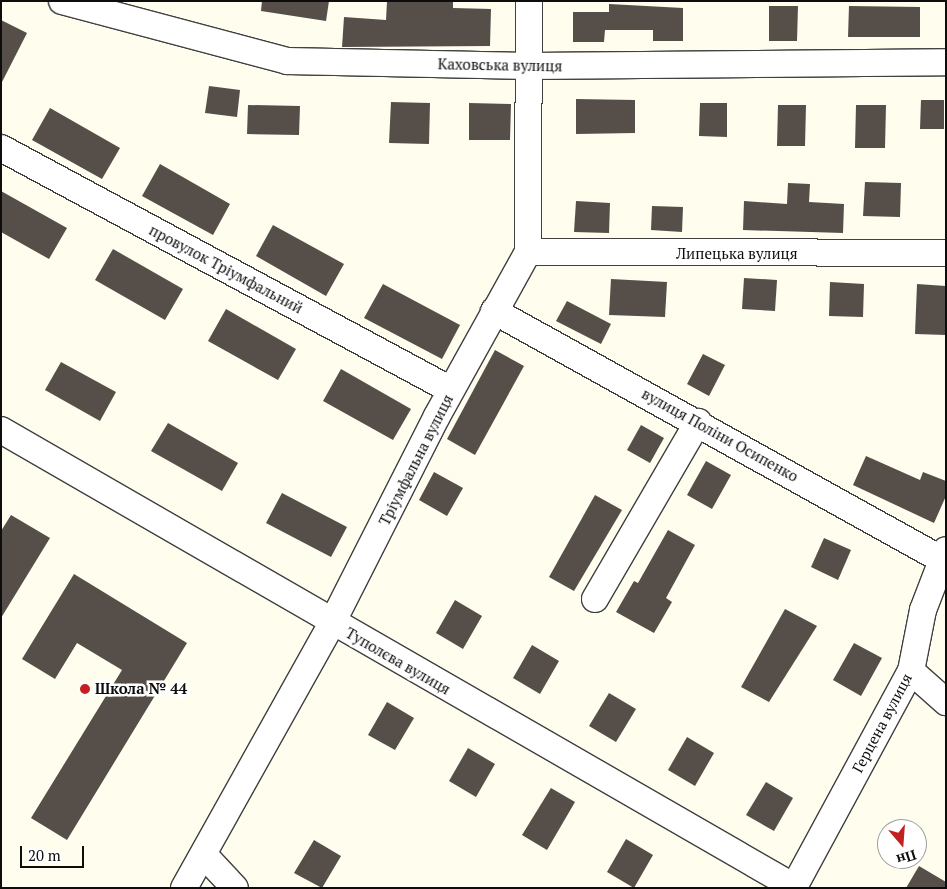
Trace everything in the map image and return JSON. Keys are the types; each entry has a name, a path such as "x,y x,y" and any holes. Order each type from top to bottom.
{"street":[{"name":"Каховська вулиця","path":"62,1 287,61 529,66 946,62"},
{"name":"Тріумфальна вулиця","path":"184,888 332,623 451,390 528,252 529,1"},
{"name":"провулок Тріумфальний","path":"1,148 451,390"},
{"name":"Липецька вулиця","path":"528,252 946,253"},
{"name":"вулиця Поліни Осипенко","path":"494,311 944,557"},
{"path":"595,599 698,422"},
{"name":"Туполєва вулиця","path":"1,430 332,623 795,887"},
{"name":"Герцена вулиця","path":"795,887 911,671 923,610 944,557"},
{"path":"911,671 946,702"},
{"path":"204,855 235,888"}],"building":[{"path":"262,1 329,1 326,21 261,11"},
{"path":"387,1 453,1 453,8 491,9 490,46 342,47 344,17 386,20"},
{"path":"609,4 683,8 683,41 653,41 653,30 605,30 604,42 573,42 573,12 609,12"},
{"path":"769,6 798,6 797,41 769,41"},
{"path":"849,6 920,7 920,37 848,37"},
{"path":"1,20 27,33 1,84"},
{"path":"209,86 240,90 237,117 205,113"},
{"path":"576,99 635,100 635,133 576,134"},
{"path":"921,100 944,100 944,129 920,129"},
{"path":"391,102 430,103 429,144 389,143"},
{"path":"469,103 511,104 510,140 469,140"},
{"path":"700,103 727,103 727,137 699,136"},
{"path":"248,105 300,106 299,135 247,134"},
{"path":"778,105 806,105 805,146 777,146"},
{"path":"856,105 886,105 885,148 855,148"},
{"path":"50,108 120,148 102,179 32,140"},
{"path":"160,164 230,204 213,235 142,196"},
{"path":"865,182 901,183 900,217 863,216"},
{"path":"788,183 810,184 809,202 844,204 843,233 743,230 744,201 787,204"},
{"path":"1,191 67,228 49,259 1,232"},
{"path":"576,201 610,203 609,233 574,232"},
{"path":"652,206 683,207 682,232 651,230"},
{"path":"273,225 344,264 326,296 256,256"},
{"path":"113,249 183,289 165,320 95,280"},
{"path":"744,278 777,280 775,311 742,309"},
{"path":"611,279 667,282 665,317 609,315"},
{"path":"830,282 864,284 863,317 829,316"},
{"path":"383,284 460,325 442,359 364,318"},
{"path":"917,284 946,286 946,335 915,334"},
{"path":"567,301 611,324 601,344 556,321"},
{"path":"226,309 296,349 278,380 208,341"},
{"path":"495,350 524,366 475,455 447,439"},
{"path":"703,354 725,365 709,396 687,384"},
{"path":"61,362 116,392 100,421 45,390"},
{"path":"341,369 411,409 393,440 323,401"},
{"path":"168,423 238,463 222,491 151,451"},
{"path":"641,425 664,438 650,463 627,450"},
{"path":"866,456 920,480 923,472 946,481 946,496 934,523 853,485"},
{"path":"706,461 731,475 712,509 687,495"},
{"path":"434,472 463,488 447,516 419,500"},
{"path":"282,493 347,527 331,557 266,523"},
{"path":"595,495 622,510 574,591 549,577"},
{"path":"11,515 50,538 1,618 1,531"},
{"path":"668,530 695,545 666,598 672,602 654,633 616,612 634,581 638,583"},
{"path":"824,538 851,550 838,580 811,567"},
{"path":"74,574 187,643 67,840 31,818 122,670 77,643 55,679 22,659"},
{"path":"455,600 482,616 463,649 436,633"},
{"path":"785,609 817,626 769,702 741,687"},
{"path":"854,643 882,658 861,696 833,680"},
{"path":"532,645 559,661 540,694 513,678"},
{"path":"609,693 636,709 616,742 589,726"},
{"path":"387,702 414,718 395,750 368,735"},
{"path":"687,737 714,753 695,786 668,770"},
{"path":"468,748 495,764 476,797 449,781"},
{"path":"766,782 793,798 774,831 746,815"},
{"path":"551,788 575,802 547,850 522,835"},
{"path":"626,839 653,855 634,888 607,872"},
{"path":"314,840 341,856 322,888 294,873"},
{"path":"917,869 924,869 946,882 946,888 906,888"}],"place":[{"name":"Школа № 44","path":"85,689"}]}
